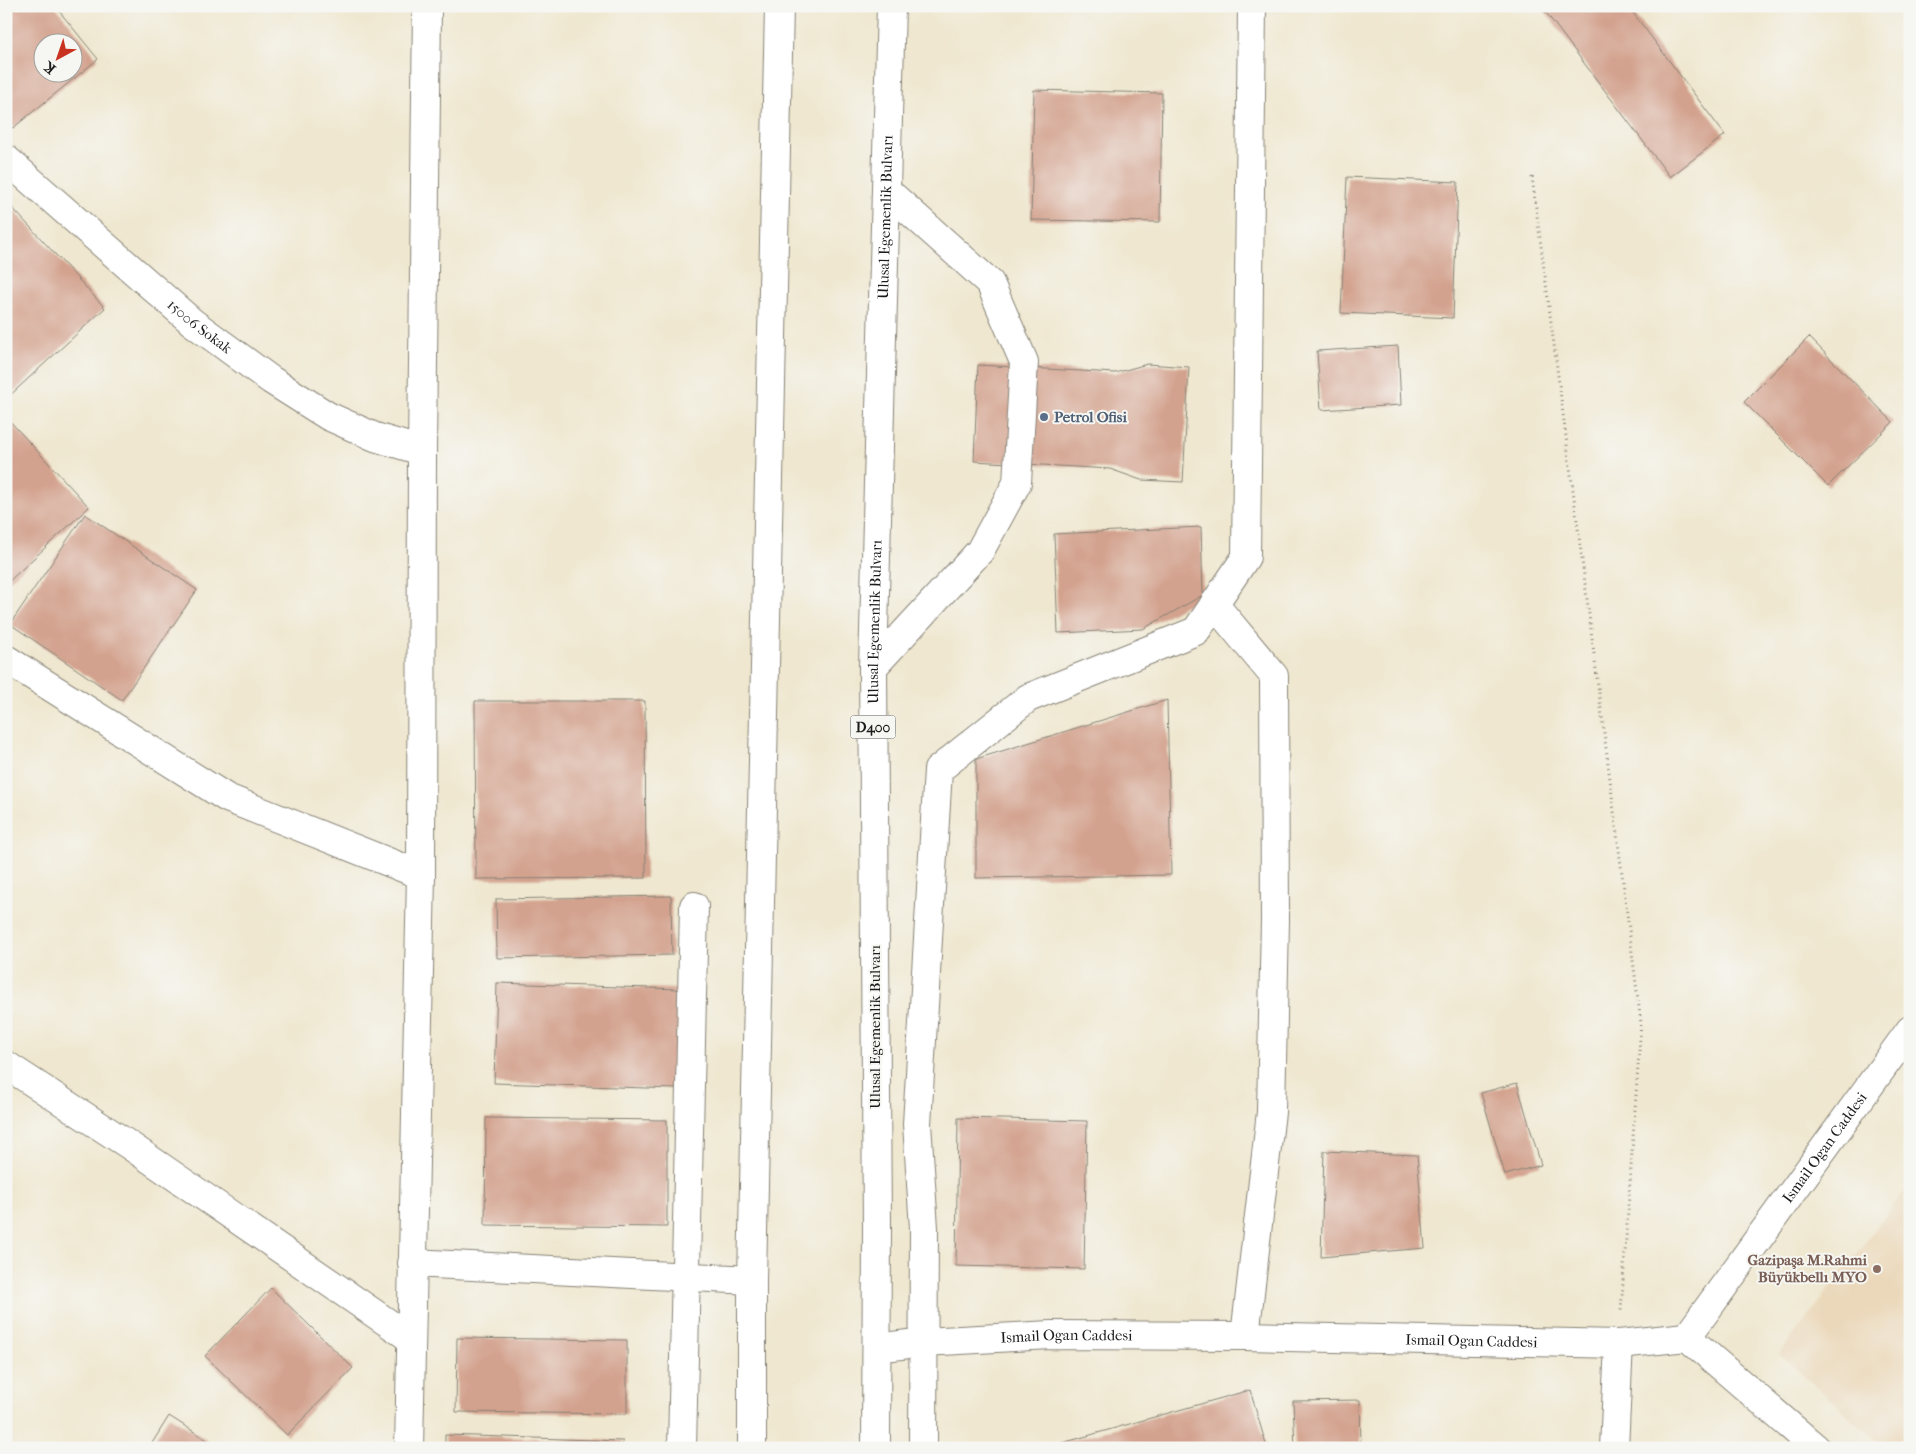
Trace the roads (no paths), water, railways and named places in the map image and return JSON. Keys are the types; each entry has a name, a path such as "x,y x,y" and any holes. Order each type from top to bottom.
{"main road":[{"path":"409,1448 421,875 426,6"},
{"path":"752,1448 752,1280 779,6"},
{"name":"Ulusal Egemenlik Bulvarı","path":"876,1448 873,667 891,6"},
{"path":"924,1448 924,1228 917,1124 938,770 1028,698 1196,631 1246,557 1252,6"},
{"name":"15006 Sokak","path":"6,159 192,322 271,380 328,416 375,436 422,451"},
{"path":"873,667 980,551 1017,483 1024,362 990,283 886,190"},
{"path":"1214,604 1274,676 1275,920 1271,1112 1245,1336"},
{"path":"10,662 228,798 421,875"},
{"path":"682,1448 694,906"},
{"name":"Ismail Ogan Caddesi","path":"877,1348 924,1342 1052,1334 1618,1344 1687,1337 1910,1030"},
{"path":"6,1065 130,1145 410,1338"},
{"path":"412,1263 752,1280"},
{"path":"1687,1337 1816,1448"},
{"path":"1614,1448 1618,1344"}],"place":[{"name":"Petrol Ofisi","path":"1044,417"},
{"name":"Gazipaşa M.Rahmi Büyükbellı MYO","path":"1877,1269"}]}
